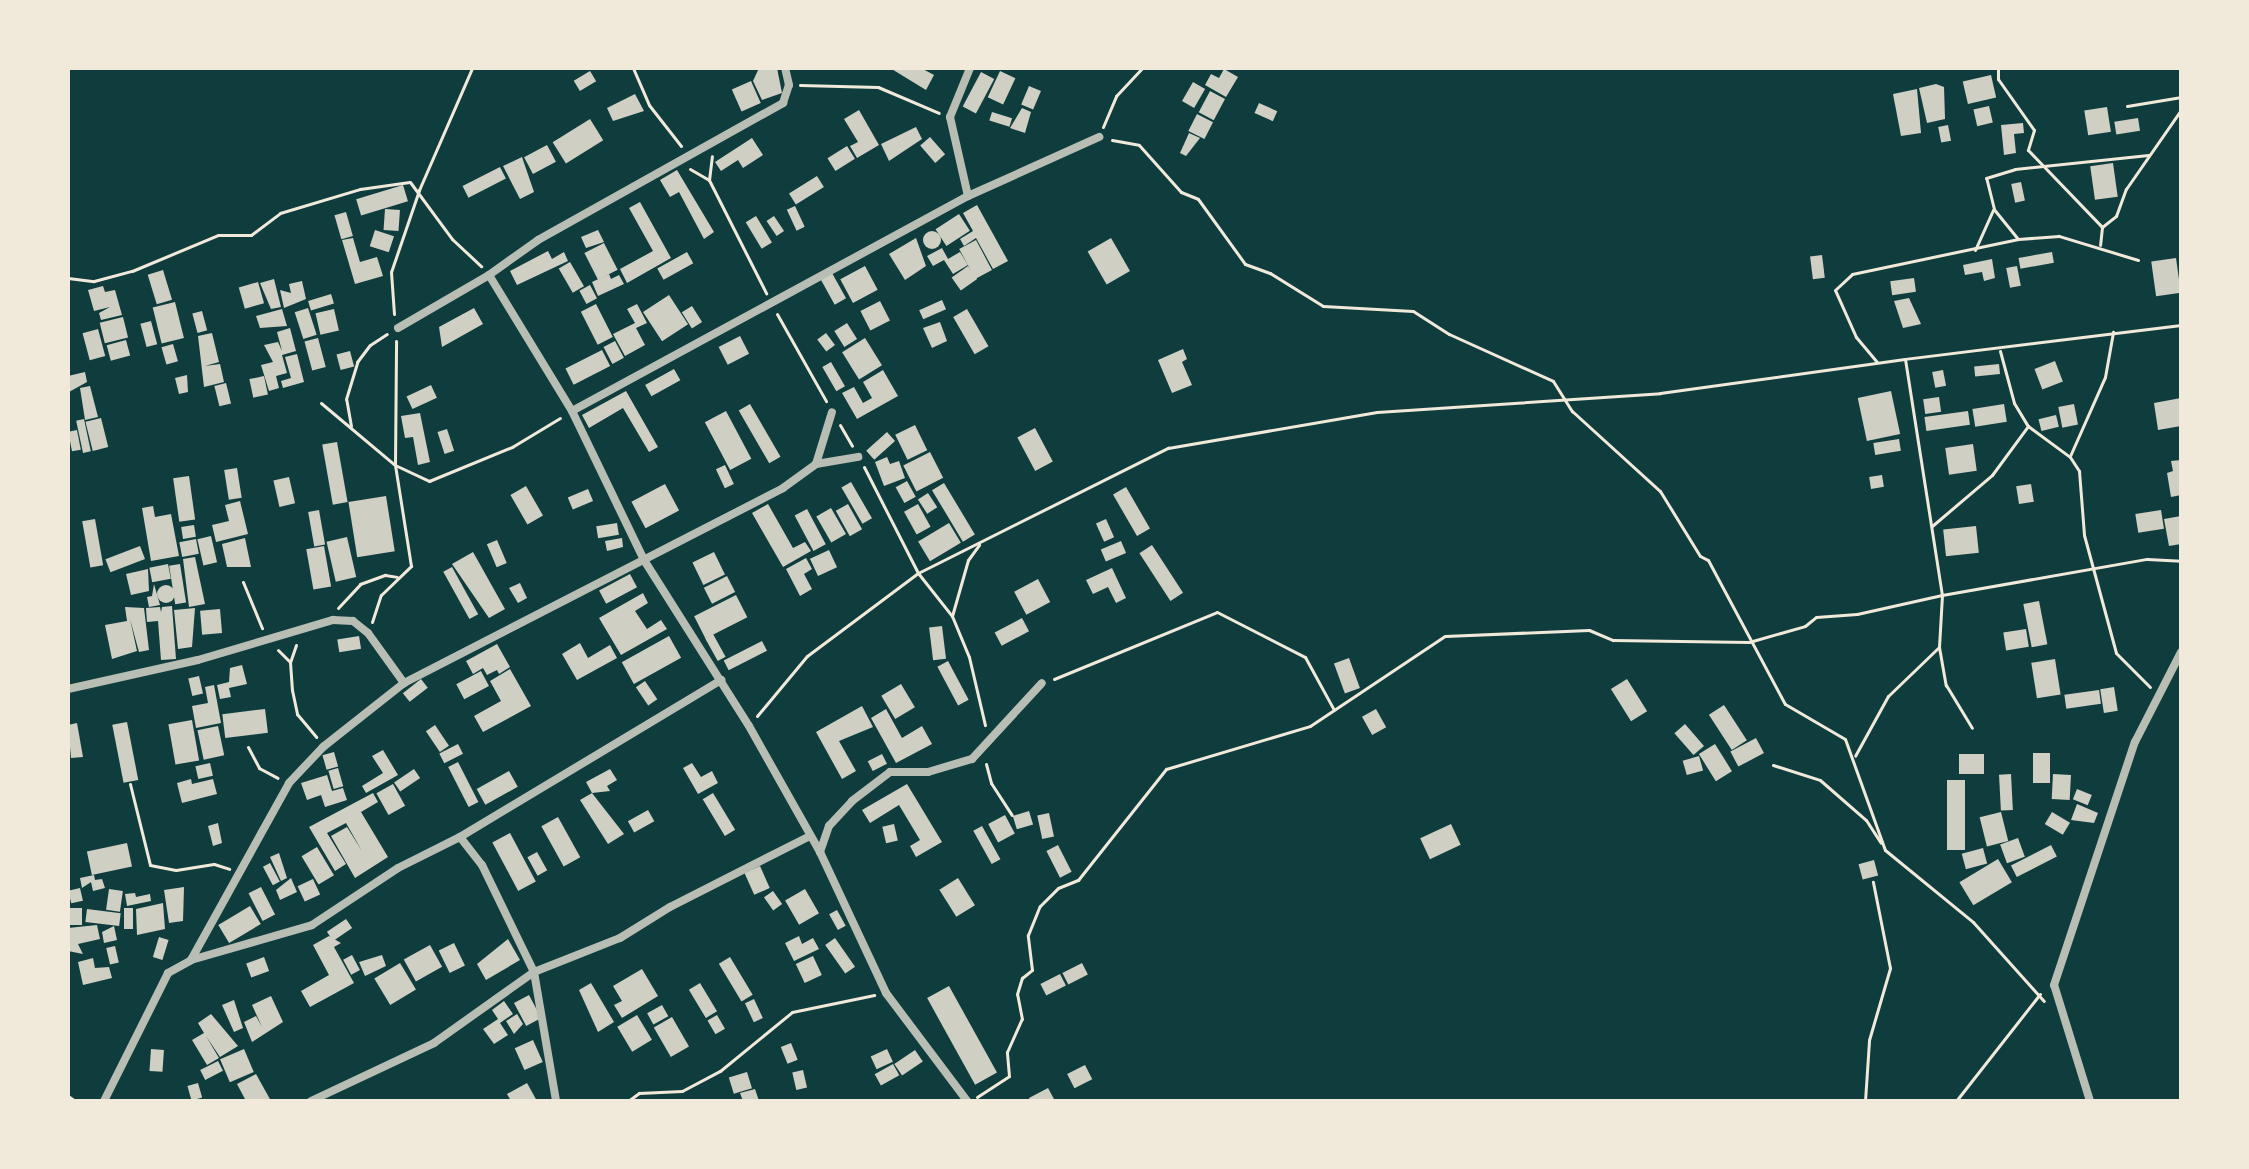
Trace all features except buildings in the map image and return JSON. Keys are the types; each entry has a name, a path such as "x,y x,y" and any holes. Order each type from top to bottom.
{"street":[{"path":"398,328 489,275 538,240 783,103 789,85 785,68"},
{"path":"968,196 950,117 970,68"},
{"path":"572,411 968,196 1099,137"},
{"path":"489,275 572,411 644,560 749,726 820,852 886,993 969,1101"},
{"path":"816,464 832,412"},
{"path":"191,960 289,783 323,747 404,683 783,488 816,464 858,457"},
{"path":"68,689 333,620 353,621 368,633 404,683"},
{"path":"2090,1101 2054,985 2135,742 2181,652"},
{"path":"104,1101 168,973 191,960 312,925 398,868 460,837 721,680"},
{"path":"820,852 829,826 890,772 928,772 972,759 1042,683"},
{"path":"311,1101 434,1043 534,972 620,938 670,907 810,836"},
{"path":"460,837 482,865 534,972 556,1101"}],"path":[{"path":"368,633 381,595 411,566 395,465 398,328 389,295 391,272 419,190 472,68"},
{"path":"633,68 649,105 689,156"},
{"path":"1142,68 1116,96 1099,137 1139,145 1181,192 1198,199 1245,264 1270,273 1323,306 1413,311 1449,334 1553,381 1562,398 1660,491 1700,556 1708,560 1749,642 1785,704 1845,739 1855,756 1885,850"},
{"path":"1998,68 1998,79 2034,130 2028,150 2050,168 2102,227"},
{"path":"789,85 878,87 950,117"},
{"path":"2127,106 2181,97"},
{"path":"2100,245 2102,227 2116,216 2148,155 2181,110"},
{"path":"715,140 709,180 770,302 858,457 918,573 952,616 969,657 988,740"},
{"path":"2018,239 1994,209 1986,178 2015,169 2050,168 2148,155"},
{"path":"675,163 709,180"},
{"path":"68,278 94,281 218,235 251,235 280,213 360,189 410,182 419,190 452,239 489,275"},
{"path":"1975,250 1994,209"},
{"path":"1877,362 1856,337 1835,290 1852,274 2018,239 2059,236 2100,245 2138,260"},
{"path":"749,726 807,656 918,573 1168,448 1377,412 1660,393 1877,362 2000,351 2113,332 2181,325"},
{"path":"351,426 346,399 357,362 370,345 398,328"},
{"path":"2070,457 2105,377 2113,332"},
{"path":"2000,351 2014,403 2028,426 2070,457 2079,471 2084,535 2116,653 2159,695"},
{"path":"1905,359 1942,595 1939,647 1946,685 1972,728"},
{"path":"321,403 395,465 429,481 443,478 512,447 572,411"},
{"path":"1931,527 1992,475 2028,426"},
{"path":"952,616 968,560 981,543"},
{"path":"969,1101 1009,1076 1007,1052 1022,1019 1017,994 1022,978 1032,970 1028,935 1040,906 1058,888 1078,880 1166,769 1310,726 1445,636 1589,630 1613,640 1749,642 1805,626 1816,617 1857,614 2093,567 2147,559 2181,561"},
{"path":"333,620 339,604 360,584 385,575 397,577"},
{"path":"243,582 267,639 290,662"},
{"path":"1042,683 1217,612 1305,657 1334,710"},
{"path":"304,626 290,662 297,714 323,747"},
{"path":"1855,756 1888,696 1939,647"},
{"path":"248,747 259,768 289,783"},
{"path":"982,749 991,783 1012,815"},
{"path":"1773,765 1820,780 1866,820 1885,850 1973,922 2047,1005"},
{"path":"130,784 150,865 176,870 214,864 240,873"},
{"path":"1865,1101 1869,1040 1890,968 1873,882"},
{"path":"1956,1101 2039,995 2054,985"},
{"path":"628,1101 639,1093 682,1091 720,1071 792,1012 886,993"},
{"path":"68,1096 75,1101"}]}
